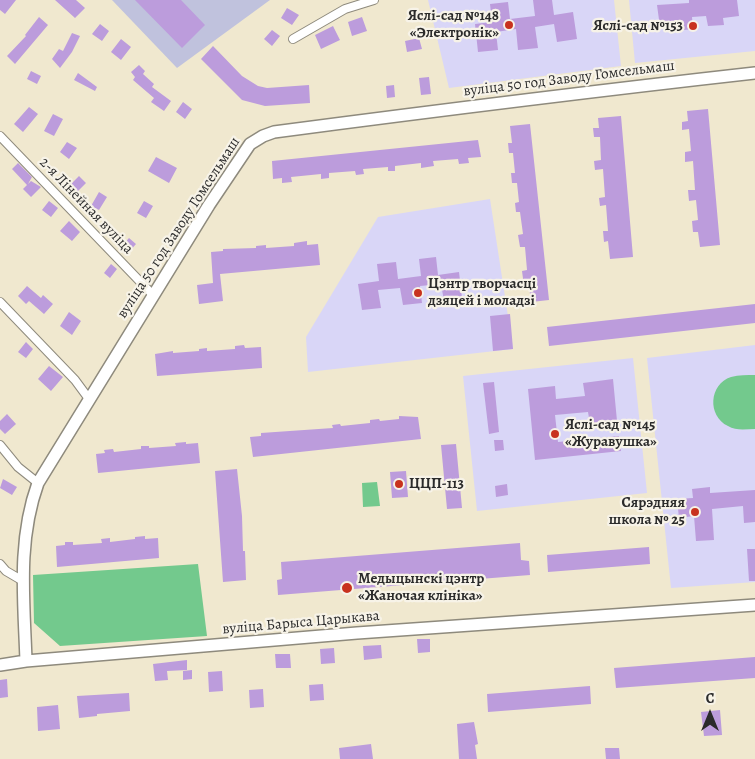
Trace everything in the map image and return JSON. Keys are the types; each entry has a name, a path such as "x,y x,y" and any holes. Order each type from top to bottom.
{"street":[{"path":"293,39 344,9 374,0"},
{"name":"вуліца 50 год Заводу Гомсельмаш","path":"26,661 23,581 26,520 38,483 153,295 250,144 274,132 484,103 755,73"},
{"name":"2-я Лінейная вуліца","path":"0,136 153,295"},
{"path":"0,302 75,380 89,399"},
{"path":"0,445 18,467 38,483"},
{"path":"0,564 6,571 23,581"},
{"name":"вуліца Барыса Царыкава","path":"0,665 26,661 376,632 755,604"}],"shaded area":[{"path":"112,0 270,0 177,68"},
{"path":"428,0 614,0 621,66 449,88"},
{"name":"Яслі-сад №153","path":"629,0 755,0 755,51 635,63"},
{"name":"Цэнтр творчасці дзяцей і моладзі","path":"490,199 513,349 308,372 306,337 378,217"},
{"path":"755,345 755,582 671,588 647,358"},
{"name":"Яслі-сад №145 «Журавушка»","path":"633,358 647,493 477,511 463,376"}],"green space":[{"path":"755,375 755,429 731,428 721,421 714,408 713,400 718,386 731,377"},
{"path":"377,482 380,506 363,507 362,483"},
{"path":"198,564 207,636 60,646 34,623 33,575"}],"building":[{"path":"0,0 16,0 5,14 0,10"},
{"path":"55,0 76,0 85,8 75,18"},
{"path":"135,0 181,0 205,25 182,48"},
{"name":"Яслі-сад №148 «Электронік»","path":"533,0 552,0 554,15 573,12 577,39 557,42 554,24 535,27 538,48 518,50 516,29 496,32 498,50 478,52 475,24 492,22 490,4 508,2 510,19 535,16"},
{"path":"689,0 737,0 739,16 723,18 724,25 708,26 706,16 692,17 693,29 675,31 674,25 660,27 657,5 689,3"},
{"path":"287,8 299,15 292,25 281,18"},
{"path":"39,17 48,25 15,64 7,56 26,36"},
{"path":"362,17 367,31 352,36 348,22"},
{"path":"100,24 109,31 102,41 92,34"},
{"path":"333,26 340,40 321,49 315,35"},
{"path":"272,30 280,36 272,46 264,39"},
{"path":"72,33 80,36 72,52 60,68 52,59 59,49 63,51"},
{"path":"419,38 422,49 407,52 405,41"},
{"path":"121,39 131,47 121,60 111,52"},
{"path":"213,46 242,76 258,86 267,88 309,85 310,103 265,106 242,100 201,59"},
{"path":"139,65 145,71 143,74 154,84 152,87 171,101 164,111 151,102 154,98 133,80 135,77 131,72"},
{"path":"31,71 41,76 37,84 27,79"},
{"path":"78,73 97,87 95,91 74,80"},
{"path":"429,77 431,94 421,95 419,78"},
{"path":"394,85 395,97 387,98 386,86"},
{"path":"183,102 192,109 185,119 176,112"},
{"path":"29,107 38,114 23,132 14,124"},
{"path":"708,109 720,245 700,247 698,232 693,232 692,221 698,220 696,200 689,201 688,190 695,190 693,161 685,162 685,152 691,151 689,129 682,130 682,122 688,121 687,111"},
{"path":"53,114 63,119 54,136 44,131"},
{"path":"621,116 633,257 610,259 608,241 604,242 603,231 608,231 606,205 600,206 599,198 605,197 603,169 595,170 594,161 601,160 600,137 594,137 593,128 599,128 598,118"},
{"path":"530,124 549,300 531,302 529,286 524,286 522,271 527,270 525,247 520,247 518,235 523,234 520,212 516,212 515,203 519,202 517,183 512,183 511,173 515,173 513,153 509,153 508,143 512,143 510,126"},
{"path":"478,140 481,157 468,158 469,163 459,164 458,159 433,161 434,166 421,168 421,163 395,166 395,171 388,171 388,167 363,169 364,174 356,175 355,171 329,173 329,178 321,179 321,174 291,177 292,182 282,183 282,178 273,179 272,161"},
{"path":"67,142 77,148 69,159 60,152"},
{"path":"156,157 177,168 169,183 148,171"},
{"path":"18,163 32,177 28,184 31,181 41,187 31,197 23,189 27,185 12,169"},
{"path":"79,176 86,183 77,192 70,185"},
{"path":"99,192 107,197 99,210 91,206"},
{"path":"49,201 58,208 51,217 42,210"},
{"path":"144,201 153,206 146,218 137,213"},
{"path":"69,221 80,232 72,241 60,231"},
{"path":"129,238 136,244 129,252 122,246"},
{"path":"307,241 307,245 318,244 320,265 220,274 223,301 199,304 197,285 213,283 211,252 223,251 223,249 256,248 256,246 266,245 266,248 294,246 294,243"},
{"path":"436,257 438,275 459,272 462,298 444,301 441,284 420,286 422,303 403,305 400,288 378,290 381,308 362,310 358,284 379,281 377,264 396,262 398,279 421,276 419,259"},
{"path":"111,264 117,269 110,278 104,273"},
{"path":"27,286 41,298 43,295 53,304 44,314 29,301 26,304 18,296"},
{"path":"755,304 755,323 549,346 547,327"},
{"path":"69,312 81,321 72,335 60,326"},
{"path":"510,314 513,349 493,351 490,316"},
{"path":"26,342 33,349 26,358 18,352"},
{"path":"244,345 245,348 261,347 262,368 157,376 155,354 173,351 173,353 199,351 199,349 207,348 207,351 235,349 235,346"},
{"path":"49,366 63,377 51,391 38,379"},
{"path":"613,379 617,421 590,424 588,412 555,415 558,442 619,436 621,451 535,460 528,389 555,386 556,399 585,396 583,383"},
{"path":"494,382 499,432 489,434 483,383"},
{"path":"7,414 16,424 5,434 0,429 0,421"},
{"path":"399,416 418,417 421,439 253,457 250,437 261,436 261,433 333,428 332,425 370,423 370,420 399,419"},
{"path":"494,440 503,440 504,450 495,451"},
{"path":"186,442 186,444 198,443 200,463 98,473 96,454 105,453 104,450 113,449 114,452 141,449 141,446 149,446 149,448 176,446 175,443"},
{"path":"456,444 462,508 447,509 441,445"},
{"path":"237,469 246,580 223,582 215,471"},
{"name":"ЦЦП-113","path":"406,471 408,497 392,498 390,472"},
{"path":"3,479 17,487 12,495 0,488"},
{"path":"507,484 508,495 496,497 495,486"},
{"name":"Сярэдняя школа № 25","path":"710,487 710,493 755,490 755,522 744,523 743,506 712,509 714,540 696,541 694,516 679,518 677,499 693,498 692,489"},
{"path":"145,536 145,539 158,538 159,558 57,567 56,546 65,545 65,542 73,542 73,545 102,543 101,539 110,538 110,542"},
{"path":"520,543 521,560 529,561 530,575 278,595 277,580 282,579 281,562"},
{"path":"649,547 650,564 548,572 547,555"},
{"path":"747,549 755,549 755,581 749,581"},
{"path":"417,639 430,639 430,652 418,653"},
{"path":"381,645 382,658 364,660 363,646"},
{"path":"334,648 335,663 321,664 320,649"},
{"path":"275,654 290,654 291,668 276,668"},
{"path":"755,657 755,678 616,688 614,668"},
{"path":"187,660 187,670 167,671 168,680 155,681 153,664"},
{"path":"192,670 192,679 183,680 183,671"},
{"path":"222,671 223,691 209,692 208,672"},
{"path":"7,679 8,697 0,698 0,680"},
{"path":"323,684 324,700 310,701 309,685"},
{"path":"590,686 591,704 488,712 487,694"},
{"path":"263,689 264,707 250,708 249,690"},
{"path":"129,693 130,711 97,714 97,716 79,718 77,696"},
{"path":"58,705 60,729 38,731 37,707"},
{"path":"720,710 722,735 704,736 701,712"},
{"path":"474,722 478,744 475,745 477,759 459,759 457,724"},
{"path":"371,744 373,759 340,759 339,748"},
{"path":"605,748 619,748 620,759 606,759"}],"place":[{"name":"Яслі-сад №148 «Электронік»","path":"509,25"},
{"name":"Яслі-сад №153","path":"693,26"},
{"name":"Цэнтр творчасці дзяцей і моладзі","path":"418,293"},
{"name":"Яслі-сад №145 «Журавушка»","path":"555,434"},
{"name":"ЦЦП-113","path":"399,484"},
{"name":"Сярэдняя школа № 25","path":"695,512"},
{"name":"Медыцынскі цэнтр «Жаночая клініка»","path":"347,588"}]}
